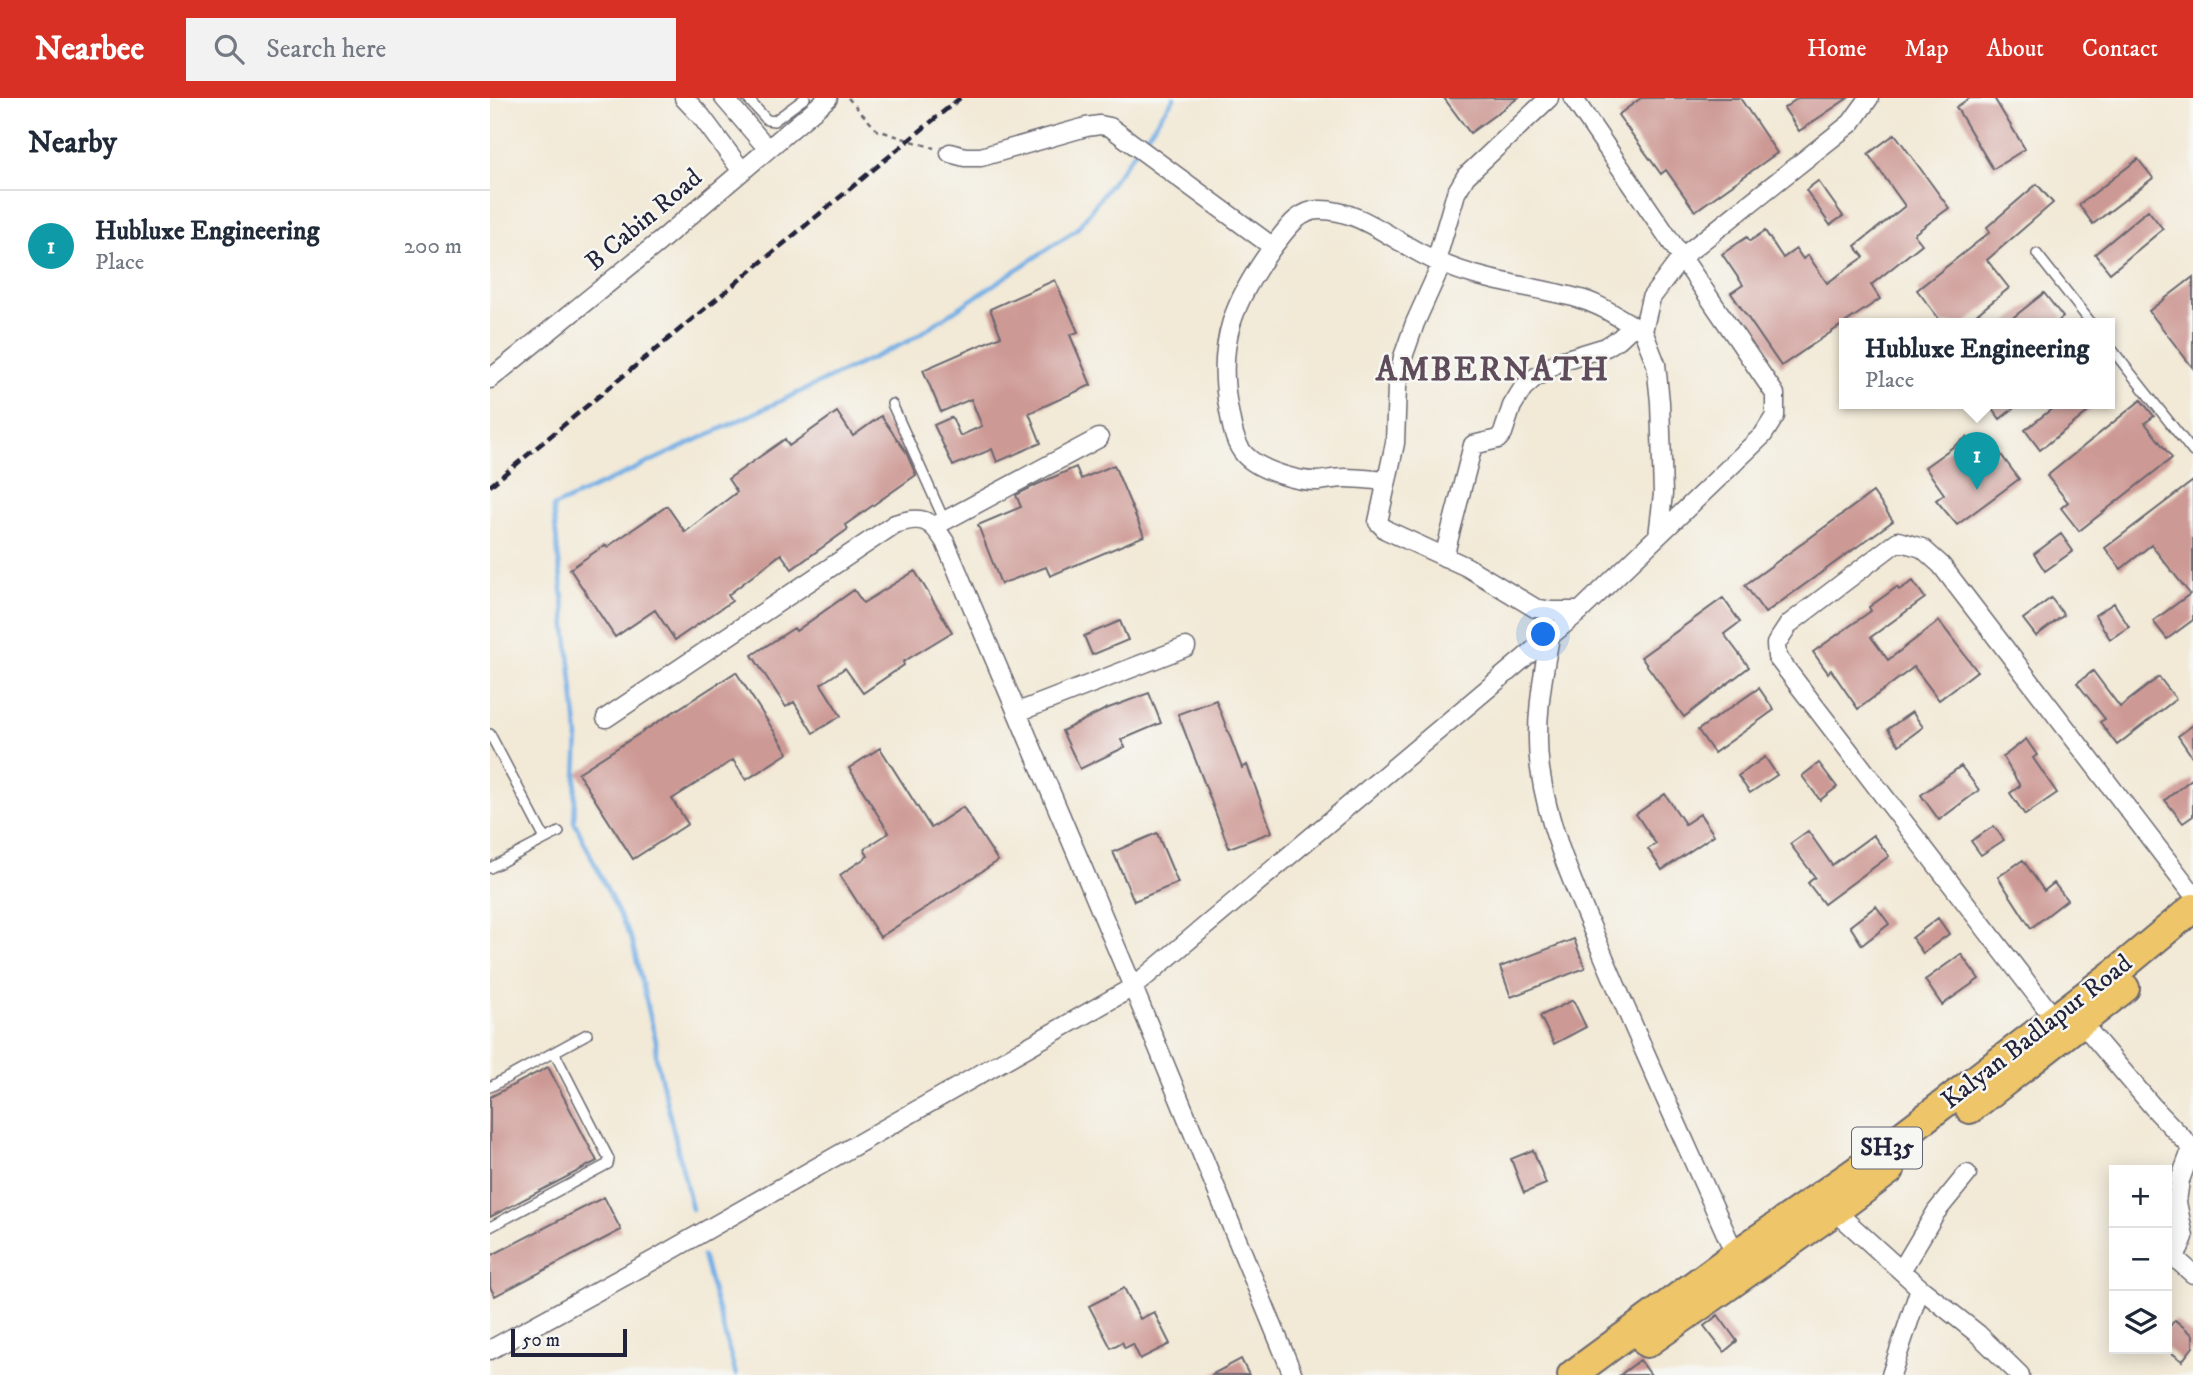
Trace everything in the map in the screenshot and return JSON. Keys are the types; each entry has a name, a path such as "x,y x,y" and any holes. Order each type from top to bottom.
{"main road":[{"name":"Kalyan Badlapur Road","path":"2068,1025 2116,972 2193,908"},
{"name":"Kalyan Badlapur Road","path":"1602,1375 1810,1204 1911,1142 2193,933"},
{"name":"Kalyan Badlapur Road","path":"1572,1375 1739,1264 1835,1211 1911,1142"}],"street":[{"path":"684,98 701,116 742,172"},
{"path":"724,98 768,149"},
{"name":"B Cabin Road","path":"490,379 608,284 828,98"},
{"path":"1549,98 1466,176 1456,193 1439,262 1403,357 1397,387 1395,443 1378,516 1380,527 1475,572 1535,608 1580,611"},
{"path":"490,1350 654,1260 1133,987 1580,611 1763,435 1774,416 1775,394 1573,98"},
{"path":"1444,557 1473,445 1498,439 1522,388 1560,361 1606,347 1638,329 1651,298 1682,257 1851,123 1869,98"},
{"path":"950,153 981,157 1100,125 1110,127 1273,247"},
{"path":"1387,481 1296,479 1270,470 1246,456 1235,437 1226,394 1227,332 1242,293 1291,223 1305,213 1318,210 1337,212 1360,219 1439,262 1510,285 1578,298 1603,307 1638,329 1657,364 1663,494 1658,536"},
{"path":"606,718 895,524 908,519 940,524 1099,438"},
{"path":"940,524 945,542 1293,1375"},
{"path":"2193,894 1941,565 1922,548 1899,541 1789,624 1776,644 1777,657 2068,1025 2192,1148 2180,1180 2177,1202 2184,1237 2175,1258 2193,1275"},
{"path":"1549,637 1539,719 1539,766 1546,808 1562,855 1632,1024 1739,1264"},
{"path":"1018,712 1186,647"},
{"path":"1901,1271 1936,1212 1967,1174"},
{"path":"1835,1211 1920,1288 1978,1334 2020,1375"},
{"path":"1891,1375 1920,1288"}],"lane":[{"path":"747,98 767,120 774,121 805,98"},
{"path":"2038,254 2087,318"},
{"path":"2115,353 2193,453"},
{"path":"892,404 940,524"},
{"path":"490,734 545,839"},
{"path":"490,867 559,832"},
{"path":"490,1087 587,1034"},
{"path":"490,1227 608,1164 609,1159 554,1052"}],"path":[{"path":"848,98 877,130 950,153"}],"building":[{"path":"1444,98 1518,98 1470,133"},
{"path":"1641,98 1740,98 1777,153 1695,211 1666,170 1661,174 1618,115"},
{"path":"1798,98 1848,98 1799,131 1784,108"},
{"path":"1970,98 1994,98 2025,149 1993,169 1956,107"},
{"path":"1895,134 1949,208 1914,234 1922,244 1871,285 1880,299 1852,318 1839,318 1839,327 1781,366 1731,293 1743,285 1722,254 1747,237 1750,241 1765,231 1783,258 1796,249 1803,259 1808,255 1827,283 1864,257 1855,246 1905,206 1868,154"},
{"path":"2138,159 2153,178 2093,224 2079,205"},
{"path":"1818,181 1843,216 1830,225 1806,190"},
{"path":"2037,184 2053,203 1987,260 2009,288 1972,318 1938,318 1917,290 1990,232 1987,227"},
{"path":"2148,210 2163,229 2110,273 2095,254"},
{"path":"2193,277 2193,368 2149,311"},
{"path":"1055,280 1078,332 1070,335 1091,385 1029,413 1041,443 997,462 992,449 953,466 934,425 952,417 960,436 982,426 971,399 941,412 923,370 1001,336 990,309"},
{"path":"2044,293 2063,317 2062,318 2013,318"},
{"path":"2141,400 2154,416 2145,423 2172,458 2079,531 2061,508 2068,502 2047,476"},
{"path":"1993,409 2013,409 2000,419"},
{"path":"2052,409 2092,409 2040,450 2025,430"},
{"path":"837,412 853,436 881,416 906,452 916,475 845,525 848,529 792,569 781,554 728,595 732,601 675,640 655,610 615,637 570,569 667,506 685,532 737,492 728,479 785,439 789,446"},
{"path":"1967,437 1985,463 1999,452 2019,479 1957,525 1936,500 1944,494 1925,467"},
{"path":"1114,465 1144,536 1050,576 1046,567 1001,584 978,525 1021,507 1016,495 1076,467 1081,479"},
{"path":"2193,481 2193,620 2167,639 2153,621 2190,594 2151,545 2121,569 2105,548"},
{"path":"1873,492 1893,521 1765,613 1745,585"},
{"path":"2061,534 2073,551 2045,571 2034,554"},
{"path":"915,571 952,632 903,662 904,665 863,693 845,668 821,684 841,716 813,733 794,702 786,707 752,655 794,628 796,631 854,590 863,603"},
{"path":"1913,581 1925,598 1871,637 1888,660 1939,621 1977,671 1939,700 1914,667 1858,709 1831,670 1828,673 1813,652 1871,611 1869,607 1897,587 1899,590"},
{"path":"1723,598 1740,622 1724,634 1749,667 1684,717 1641,657"},
{"path":"2051,598 2064,615 2036,636 2023,619"},
{"path":"2114,603 2129,627 2110,639 2095,615"},
{"path":"1120,621 1128,640 1092,655 1084,636"},
{"path":"2093,671 2120,707 2159,677 2176,699 2117,745 2100,722 2105,719 2077,683"},
{"path":"736,672 788,753 746,780 733,760 672,799 688,824 633,859 578,773"},
{"path":"1759,688 1774,710 1714,753 1698,730"},
{"path":"1149,693 1161,723 1121,740 1125,747 1080,769 1062,731 1106,709"},
{"path":"1216,700 1242,768 1247,765 1272,832 1229,848 1178,714"},
{"path":"1912,712 1923,727 1899,745 1888,729"},
{"path":"2193,725 2193,758 2178,736"},
{"path":"2026,739 2037,755 2033,758 2057,793 2025,815 2010,793 2020,786 2003,757"},
{"path":"880,748 931,828 963,807 998,861 880,937 840,875 868,856 864,849 889,833 849,768"},
{"path":"1765,757 1777,775 1750,793 1738,776"},
{"path":"1819,763 1837,787 1820,800 1802,776"},
{"path":"1961,766 1979,790 1939,820 1921,795"},
{"path":"2193,778 2193,816 2183,823 2165,800"},
{"path":"1665,794 1685,824 1700,814 1714,835 1662,870 1648,849 1656,844 1636,814"},
{"path":"1994,826 2004,840 1981,855 1971,841"},
{"path":"1808,831 1832,865 1873,835 1889,856 1824,904 1808,883 1815,877 1790,844"},
{"path":"1157,833 1178,883 1134,901 1113,852"},
{"path":"2023,860 2044,891 2054,883 2067,900 2031,928 1998,877"},
{"path":"1876,906 1889,924 1862,945 1850,926"},
{"path":"1938,918 1949,934 1923,953 1912,938"},
{"path":"1574,939 1585,968 1511,997 1500,967"},
{"path":"1961,954 1979,979 1942,1005 1925,980"},
{"path":"1573,1000 1586,1027 1554,1044 1540,1016"},
{"path":"548,1067 597,1161 490,1217 490,1097"},
{"path":"1533,1150 1546,1184 1524,1193 1511,1159"},
{"path":"604,1197 621,1230 495,1296 490,1287 490,1256"},
{"path":"1124,1288 1140,1319 1154,1312 1170,1344 1140,1359 1133,1344 1125,1348 1122,1342 1111,1348 1089,1306"},
{"path":"1718,1315 1737,1341 1724,1352 1704,1326"},
{"path":"2175,1320 2193,1335 2193,1347 2182,1361 2172,1353 2172,1324"},
{"path":"1241,1359 1249,1375 1211,1375"},
{"path":"1640,1360 1651,1375 1620,1375"}],"waterway":[{"path":"1141,143 1174,98"},
{"path":"692,1209 632,941 574,821 578,737 553,507 909,341 1076,230 1136,150"},
{"path":"703,1256 736,1375"}],"railway":[{"path":"490,486 960,98"}],"place":[{"name":"Hubluxe Engineering","path":"1977,490"}],"district":[{"name":"AMBERNATH","path":"1493,370"}]}
